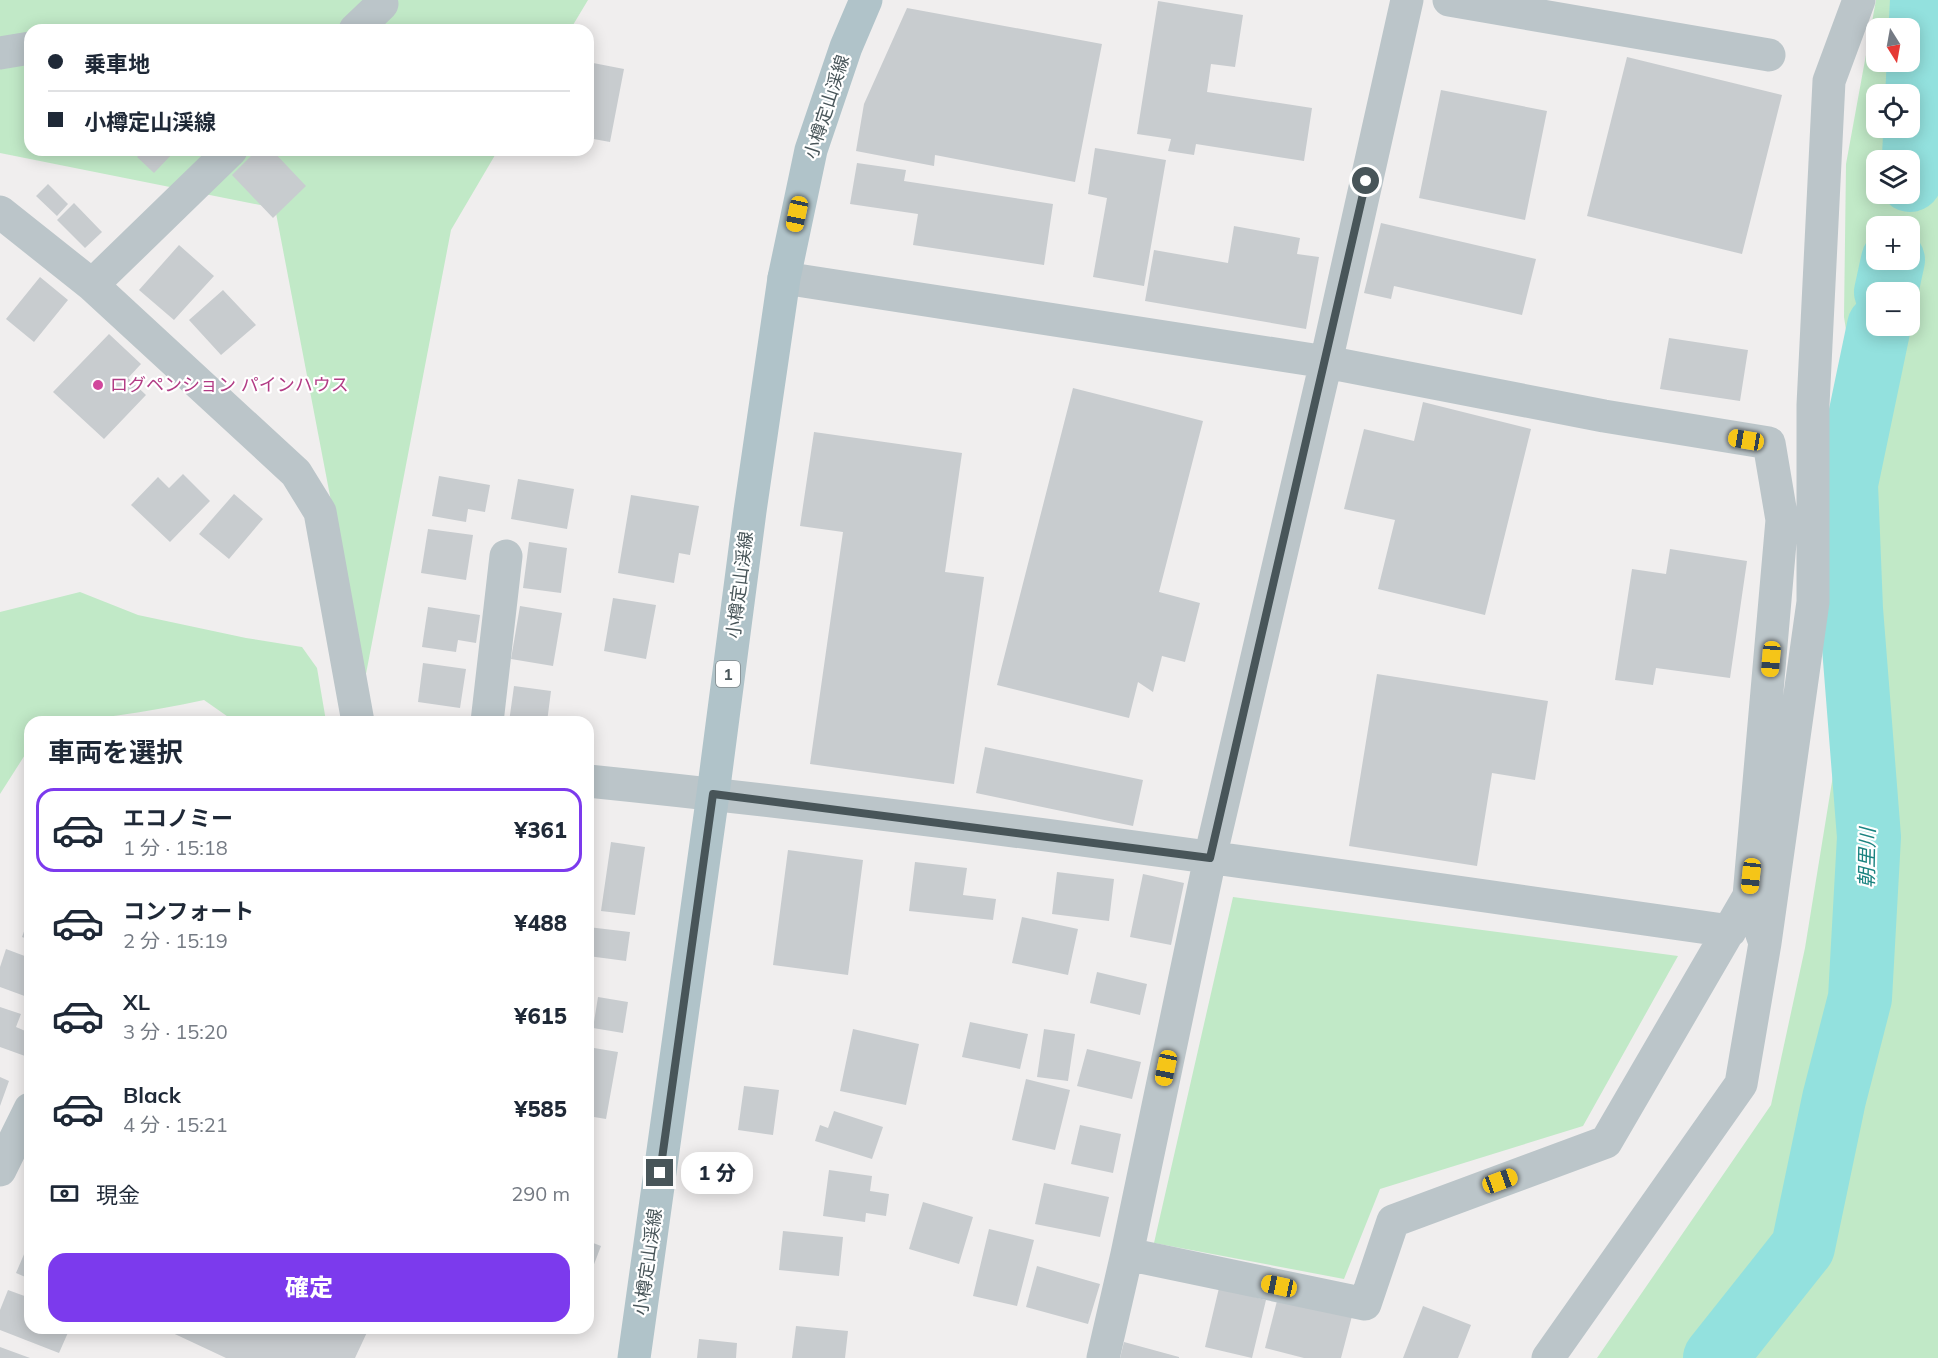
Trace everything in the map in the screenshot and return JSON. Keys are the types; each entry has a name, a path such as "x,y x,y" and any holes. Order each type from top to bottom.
{"main road":[{"name":"小樽定山渓線","path":"634,1358 784,278 811,150 846,47 866,0"}],"street":[{"path":"1102,1358 1127,1254 1210,858 1326,363 1407,0"},
{"path":"1449,0 1769,55"},
{"path":"1548,1358 1742,1084 1765,943 1813,602 1813,405 1828,81 1859,0"},
{"path":"361,24 382,4"},
{"path":"0,53 24,49"},
{"path":"92,285 225,156"},
{"path":"0,212 92,285 296,473 320,512 357,716"},
{"path":"784,278 1326,363 1604,416 1769,443 1782,520 1749,896 1606,1142 1393,1221 1365,1304 1127,1254"},
{"path":"488,716 506,556"},
{"path":"594,782 713,794 1210,858 1730,931"},
{"path":"1749,896 1765,943"},
{"path":"0,1170 24,1121"}],"green space":[{"path":"0,0 588,0 574,24 24,24 24,156 494,156 451,230 365,679 275,208 0,153"},
{"path":"1876,0 1938,0 1938,1358 1597,1358 1771,1105 1805,948 1875,517 1844,317 1846,164 1866,55 1866,72 1920,72 1920,18 1873,18"},
{"path":"80,592 138,615 246,638 302,647 317,668 325,716 227,716 204,700 117,716 24,716 24,756 0,794 0,612"},
{"path":"1233,897 1678,956 1583,1126 1380,1189 1344,1279 1154,1243"}],"building":[{"path":"1158,1 1243,15 1235,67 1211,64 1207,92 1312,108 1304,161 1196,144 1194,155 1168,151 1171,139 1137,134"},
{"path":"907,8 1102,44 1075,182 935,155 934,166 856,151 864,104"},
{"path":"1627,57 1782,95 1742,254 1587,216"},
{"path":"594,63 624,69 610,142 594,139"},
{"path":"1441,90 1547,111 1525,220 1419,198"},
{"path":"1095,148 1166,160 1144,286 1093,277 1107,198 1088,194"},
{"path":"138,156 170,156 154,173"},
{"path":"251,156 278,156 306,186 273,218 232,175"},
{"path":"857,163 906,170 904,181 1053,204 1044,265 913,245 918,214 850,204"},
{"path":"48,184 68,204 57,216 36,196"},
{"path":"74,203 102,232 85,248 57,220"},
{"path":"1381,223 1536,259 1522,315 1394,286 1391,299 1364,293"},
{"path":"1234,226 1300,238 1297,254 1319,257 1306,329 1145,301 1154,250 1228,263"},
{"path":"179,245 214,276 174,320 139,290"},
{"path":"40,277 68,300 34,342 6,319"},
{"path":"223,290 256,325 221,355 189,320"},
{"name":"ログペンション パインハウス","path":"109,334 141,364 128,378 146,395 104,439 53,392"},
{"path":"1669,338 1748,350 1740,401 1660,389"},
{"path":"1073,388 1203,421 1159,592 1200,603 1185,662 1162,656 1153,692 1138,682 1129,718 997,685"},
{"path":"1423,402 1531,429 1485,615 1378,589 1395,520 1344,509 1364,429 1414,441"},
{"path":"814,432 962,453 945,572 984,577 954,784 810,764 843,532 800,526"},
{"path":"183,474 210,501 170,542 131,505 158,477 169,488"},
{"path":"439,476 490,485 485,512 468,509 466,522 432,516"},
{"path":"518,479 574,489 567,529 511,519"},
{"path":"234,494 263,519 229,559 199,534"},
{"path":"631,495 699,506 690,555 679,553 674,583 618,573"},
{"path":"428,529 473,535 466,580 421,573"},
{"path":"529,542 567,548 561,593 523,588"},
{"path":"1670,549 1747,561 1730,678 1656,668 1653,685 1615,680 1632,569 1666,574"},
{"path":"613,598 656,605 646,659 604,651"},
{"path":"520,606 562,613 553,666 511,659"},
{"path":"428,607 480,615 476,643 458,640 456,652 422,647"},
{"path":"423,663 466,669 460,708 418,702"},
{"path":"1377,674 1548,701 1535,780 1492,773 1477,866 1349,846"},
{"path":"514,686 551,691 548,716 510,716"},
{"path":"985,747 1143,780 1133,826 976,793"},
{"path":"611,842 645,847 635,915 601,911"},
{"path":"788,850 863,860 848,975 773,965"},
{"path":"915,862 967,868 963,895 996,899 993,920 909,911"},
{"path":"1057,872 1114,879 1109,921 1052,914"},
{"path":"1143,874 1184,883 1171,945 1130,937"},
{"path":"1022,917 1078,929 1068,975 1012,963"},
{"path":"594,928 630,932 626,961 594,957"},
{"path":"6,949 24,956 24,996 0,987 0,967"},
{"path":"1097,972 1147,984 1140,1015 1090,1003"},
{"path":"598,997 628,1002 623,1033 594,1028"},
{"path":"0,1007 21,1014 16,1027 24,1030 24,1056 0,1047"},
{"path":"970,1022 1028,1034 1020,1069 962,1057"},
{"path":"853,1029 919,1044 906,1105 840,1091"},
{"path":"1044,1029 1075,1034 1068,1081 1037,1077"},
{"path":"594,1048 618,1052 606,1119 594,1117"},
{"path":"1087,1049 1141,1062 1132,1099 1077,1086"},
{"path":"0,1077 9,1081 0,1106"},
{"path":"1026,1079 1070,1090 1055,1150 1012,1140"},
{"path":"744,1086 779,1090 773,1135 738,1130"},
{"path":"834,1111 883,1127 872,1159 815,1141 820,1125 828,1128"},
{"path":"1080,1125 1121,1134 1113,1173 1071,1164"},
{"path":"829,1170 872,1176 870,1191 889,1194 886,1216 866,1213 865,1222 823,1216"},
{"path":"1044,1183 1109,1197 1100,1237 1035,1224"},
{"path":"923,1202 973,1217 959,1264 909,1249"},
{"path":"989,1229 1034,1240 1017,1306 973,1296"},
{"path":"783,1231 843,1237 839,1276 779,1270"},
{"path":"594,1243 601,1246 594,1264"},
{"path":"24,1254 24,1276 16,1273"},
{"path":"1037,1266 1100,1284 1088,1324 1026,1307"},
{"path":"1219,1288 1266,1300 1252,1358 1205,1347"},
{"path":"8,1290 24,1296 24,1334 67,1334 59,1353 0,1330 0,1310"},
{"path":"1278,1297 1352,1316 1341,1358 1304,1358 1265,1348"},
{"path":"1423,1306 1471,1325 1458,1358 1403,1358"},
{"path":"796,1326 848,1331 845,1358 792,1358"},
{"path":"175,1334 366,1334 355,1358 226,1358"},
{"path":"699,1339 737,1343 736,1358 697,1358"},
{"path":"1124,1342 1179,1357 1179,1358 1120,1358"},
{"path":"0,1347 30,1358 0,1358"}],"waterway":[{"name":"朝里川","path":"1914,150 1922,0"},
{"name":"朝里川","path":"1888,282 1891,270"},
{"name":"朝里川","path":"1715,1358 1803,1247 1834,1099 1860,998 1869,837 1851,609 1846,484 1877,336"}],"place":[{"name":"ログペンション パインハウス","path":"98,385"}],"route":[{"path":"660,1173 713,794 1210,858 1326,363 1366,181"}]}
